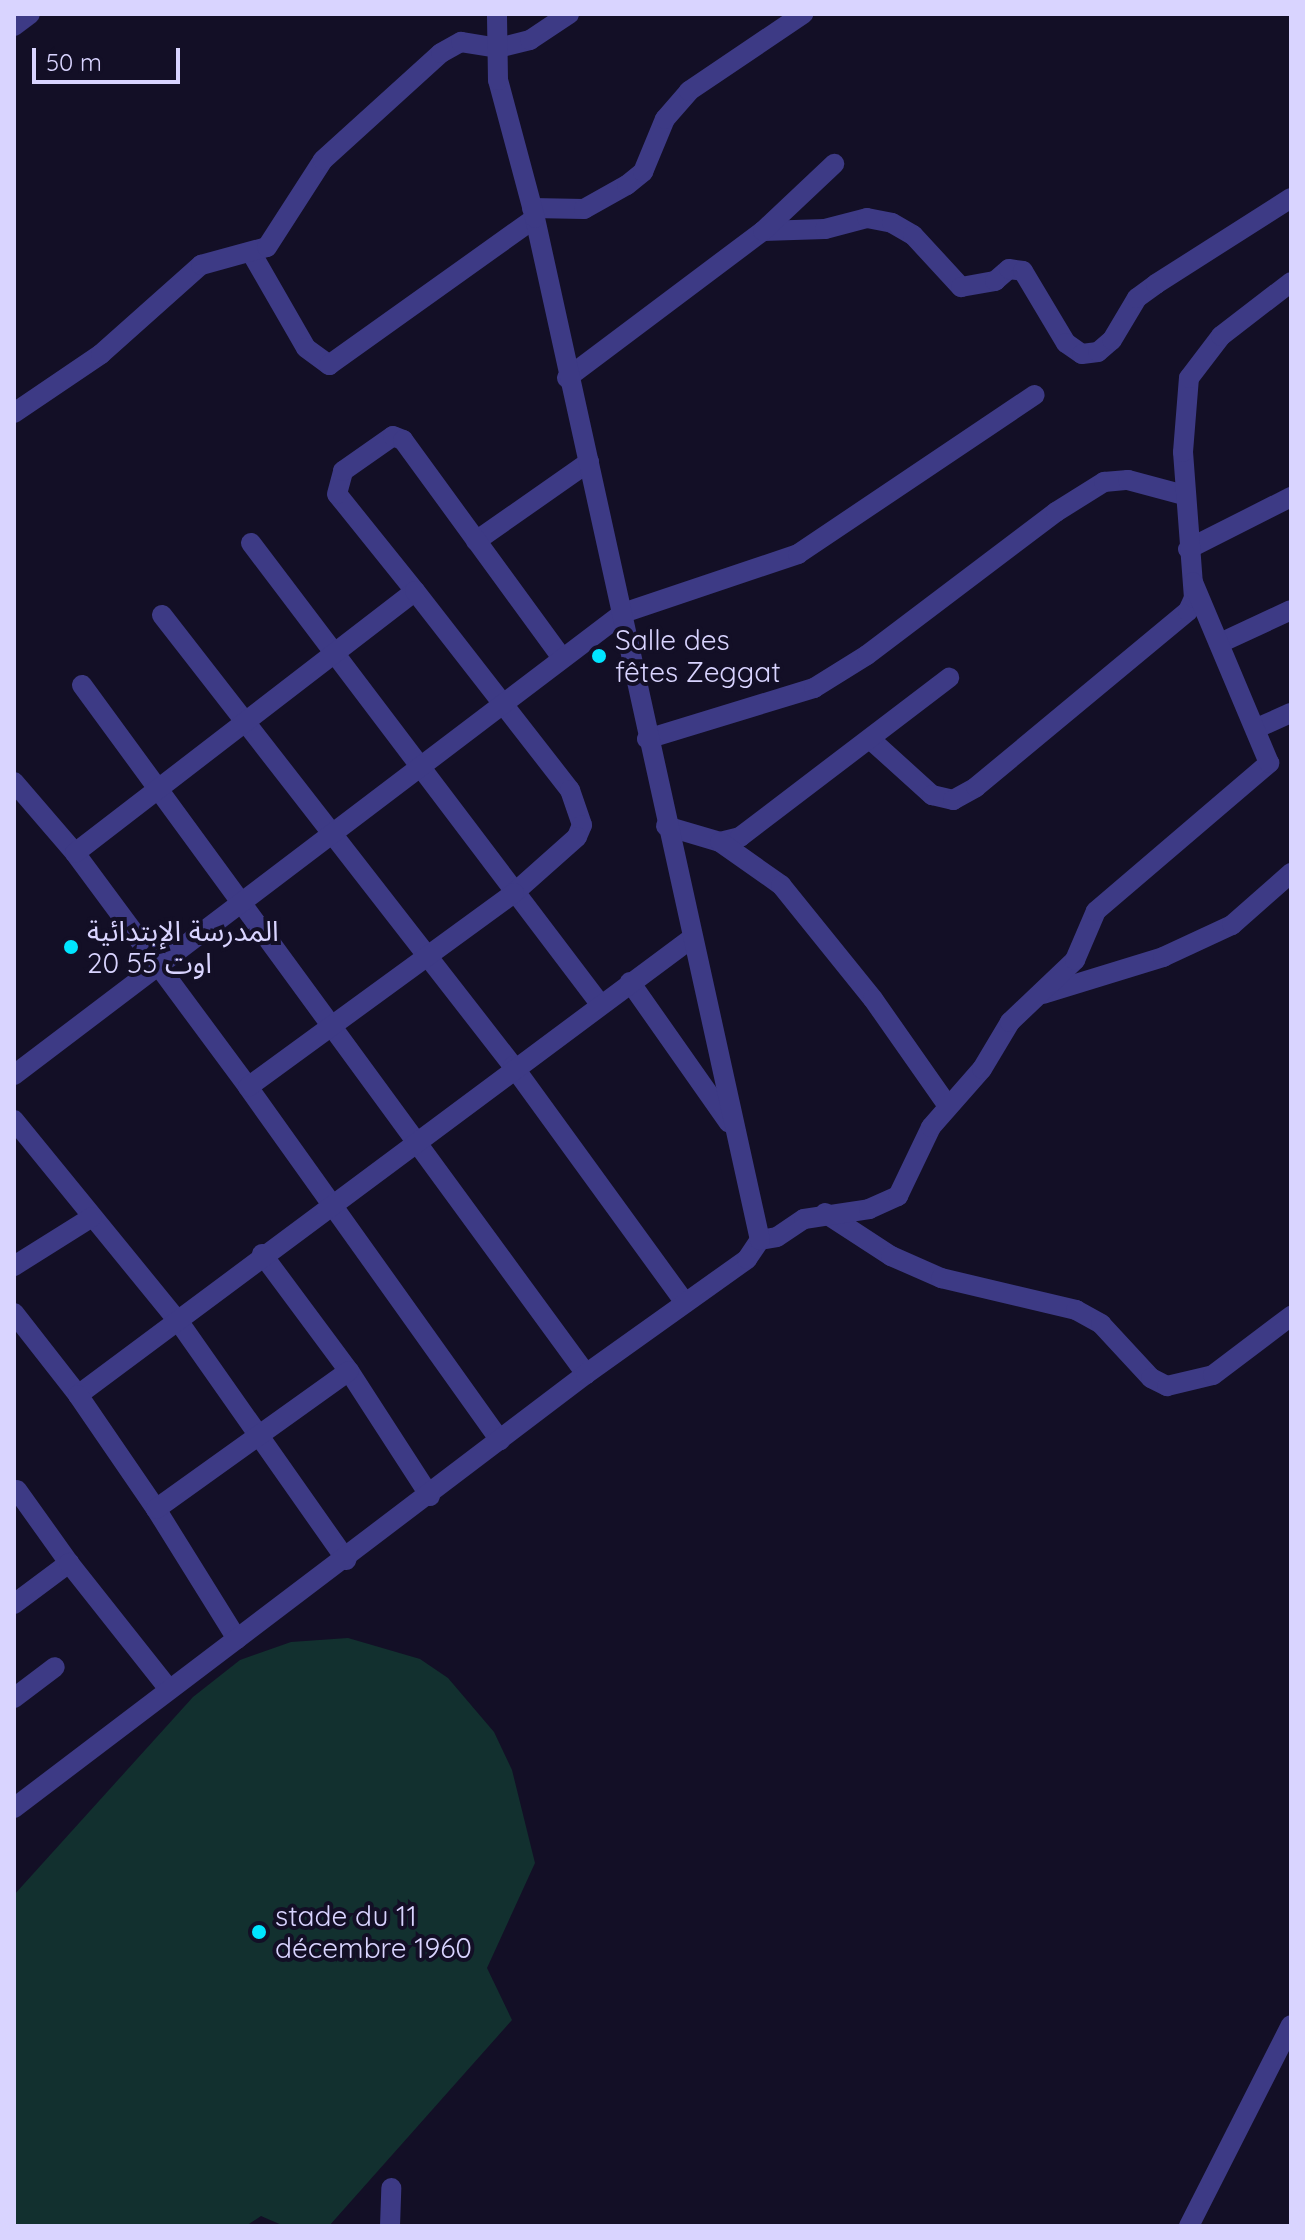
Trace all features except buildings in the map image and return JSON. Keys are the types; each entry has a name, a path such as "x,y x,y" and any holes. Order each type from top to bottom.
{"street":[{"path":"14,26 30,14"},
{"path":"14,1808 169,1689 346,1560 586,1374 684,1301 747,1259 760,1240 758,1213 734,1131 647,739 623,613 567,378 534,213 498,80 497,14"},
{"path":"14,413 101,354 201,265 252,254 280,232 323,160 441,53 461,42 498,48 530,40 569,14"},
{"path":"252,254 289,324 320,363 329,365 534,213 584,209 627,185 643,172 665,119 689,91 803,14"},
{"path":"567,378 763,231 834,164"},
{"path":"763,231 825,229 867,218 913,235 961,287 995,281 1009,269 1023,271 1066,343 1082,354 1098,352 1112,340 1125,314 1156,284 1291,198"},
{"path":"760,1240 777,1237 804,1219 825,1213 869,1209 898,1196 931,1127 982,1069 1010,1022 1075,960 1096,911 1269,763 1257,728 1193,582 1184,495 1189,378 1221,336 1291,282"},
{"path":"14,1075 623,613 798,554 1035,395"},
{"path":"248,1087 514,893 577,837 582,825 570,790 337,494 343,471 384,441 397,437 562,658"},
{"path":"476,541 589,462"},
{"path":"647,739 814,688 867,655 1056,512 1104,482 1128,480 1184,495"},
{"path":"1188,549 1291,497"},
{"path":"251,543 332,654 424,765 514,893 600,1004"},
{"path":"870,739 932,795 953,800 976,787 1188,611 1193,582"},
{"path":"75,853 241,721 415,591"},
{"path":"1220,643 1291,610"},
{"path":"162,615 330,836 427,954 513,1066 684,1301"},
{"path":"720,842 740,837 949,678"},
{"path":"82,685 161,787 586,1374"},
{"path":"1257,728 1291,713"},
{"path":"14,782 75,853 158,965 500,1440"},
{"path":"666,826 720,842 781,885 873,999 948,1106"},
{"path":"1038,995 1163,957 1232,925 1291,873"},
{"path":"78,1395 179,1322 262,1254 420,1144 513,1066 692,938"},
{"path":"630,982 734,1131"},
{"path":"14,1120 179,1322 346,1560"},
{"path":"825,1213 891,1256 941,1278 1076,1310 1101,1324 1151,1378 1167,1386 1213,1375 1291,1316"},
{"path":"14,1266 92,1217"},
{"path":"262,1254 349,1371 430,1496"},
{"path":"14,1313 78,1395 156,1509 237,1639"},
{"path":"156,1509 349,1371"},
{"path":"15,1489 169,1689"},
{"path":"14,1604 69,1563"},
{"path":"14,1698 55,1667"},
{"path":"1189,2226 1291,2025"},
{"path":"390,2226 391,2188"}],"green space":[{"name":"stade du 11 décembre 1960","path":"348,1638 420,1659 448,1678 494,1732 512,1770 535,1863 487,1968 512,2020 329,2226 284,2226 261,2216 246,2226 14,2226 14,1895 193,1697 240,1660 291,1642"}],"place":[{"name":"Salle des fêtes Zeggat","path":"599,656"},
{"name":"المدرسة الإبتدائية 20 اوت 55","path":"71,947"},
{"name":"stade du 11 décembre 1960","path":"259,1932"}]}
